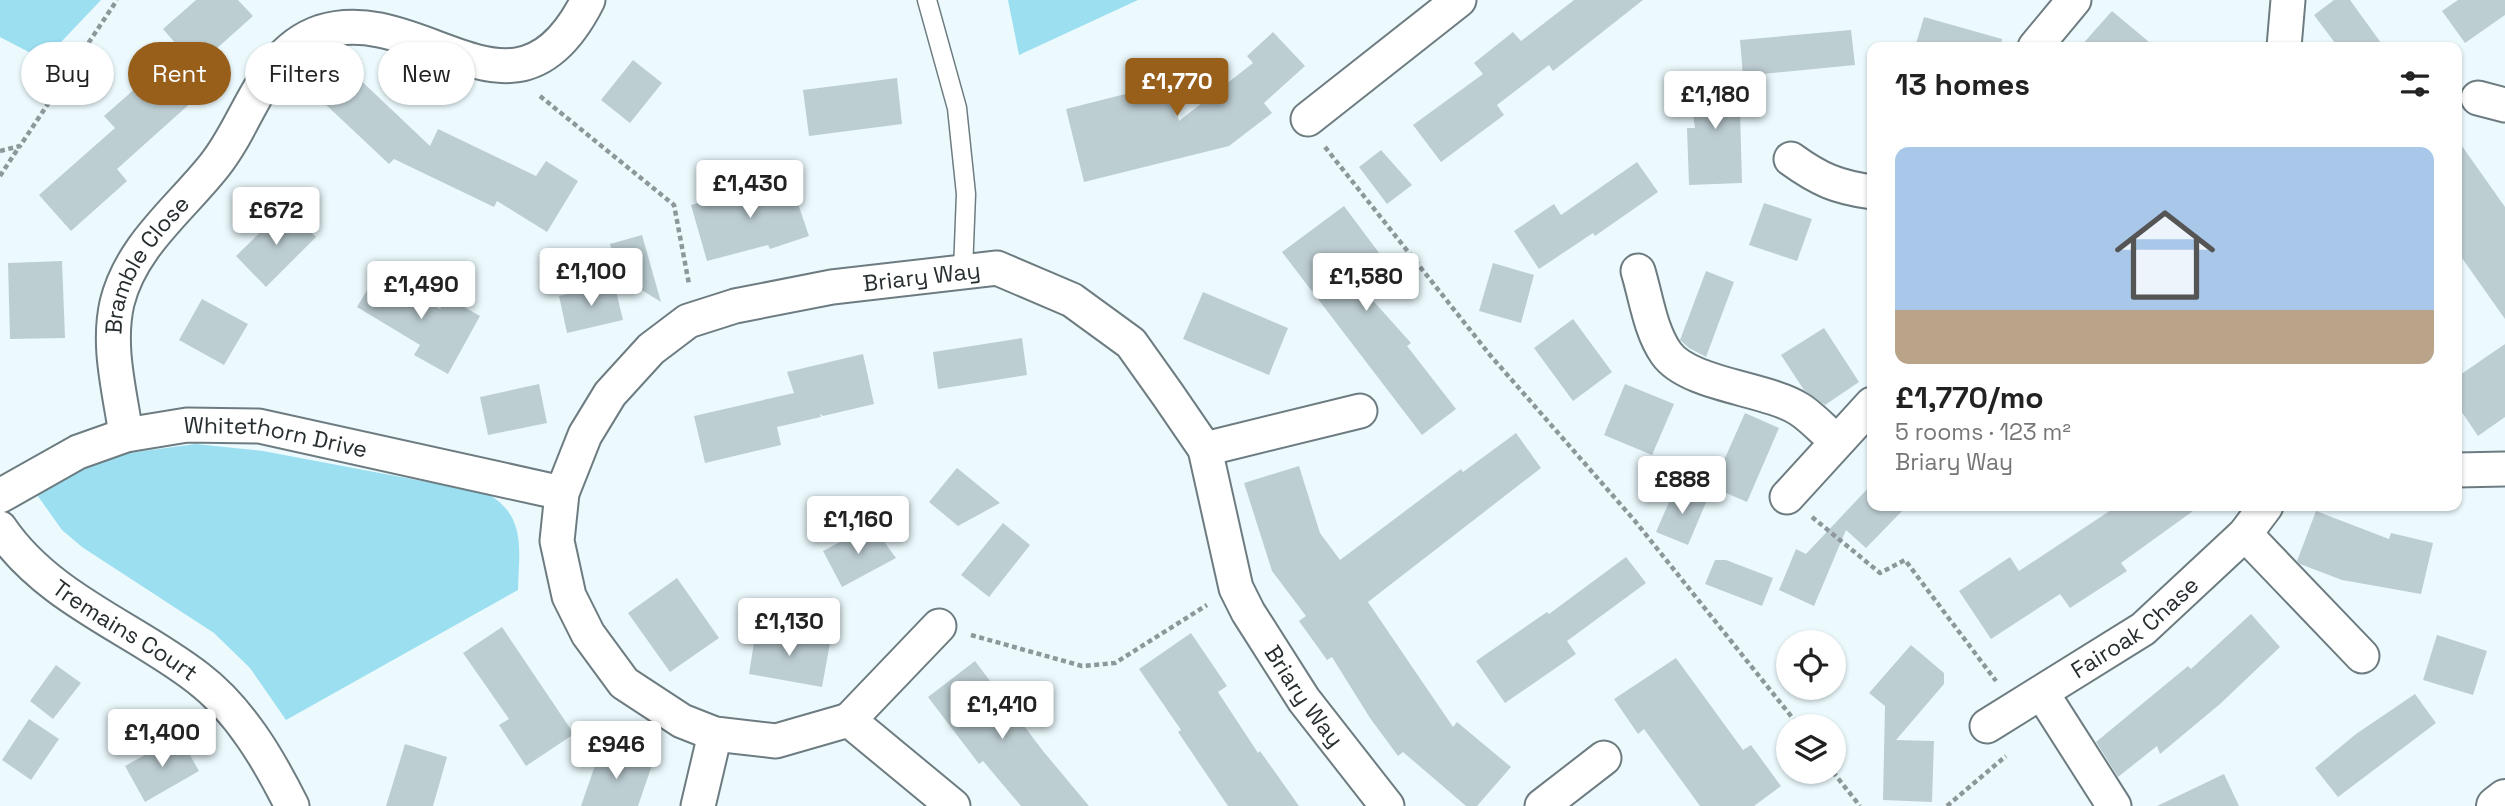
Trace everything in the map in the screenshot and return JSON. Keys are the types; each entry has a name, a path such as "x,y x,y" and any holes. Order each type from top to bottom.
{"main road":[{"path":"2496,806 2505,799"}],"street":[{"name":"Bramble Close","path":"126,435 112,344 117,304 128,272 156,230 216,164 251,101 284,55 321,32 365,25 415,38 459,57 494,66 524,62 533,60 572,30 588,0"},
{"path":"1308,119 1459,0"},
{"path":"2039,42 2074,0"},
{"path":"2284,42 2288,0"},
{"path":"1791,159 1815,177 1840,188 1867,191"},
{"name":"Briary Way","path":"849,720 776,741 715,734 682,721 624,683 587,634 569,596 557,541 562,493 584,435 610,394 651,349 696,318 805,291 998,268 1072,300 1130,343 1206,449 1236,587 1248,612 1304,700 1387,806"},
{"path":"1638,271 1655,331 1667,355 1716,381 1799,409 1836,441"},
{"path":"1787,497 1867,409"},
{"path":"1206,449 1360,411"},
{"name":"Whitethorn Drive","path":"0,496 78,452 126,435 187,425 259,426 562,493"},
{"path":"2462,470 2505,469"},
{"name":"Fairoak Chase","path":"1987,726 2143,629 2245,534 2262,511"},
{"name":"Tremains Court","path":"0,528 57,585 98,617 200,679 234,714 268,759 292,806"},
{"path":"2245,534 2362,656"},
{"path":"940,626 849,720 953,806"},
{"path":"2029,701 2114,806"},
{"path":"698,806 715,734"},
{"path":"1542,806 1604,758"}],"lane":[{"path":"927,0 957,108 966,194 963,271"}],"path":[{"path":"0,176 117,0"},
{"path":"524,62 528,87 674,205 696,318"},
{"path":"1308,119 1347,178 1473,335 1636,521 1789,714"},
{"path":"0,151 20,146"},
{"path":"1787,497 1880,573 1905,560 2029,701"},
{"path":"940,626 1082,666 1115,663 1236,587"},
{"path":"1947,806 2007,758 1987,726"},
{"path":"1843,784 1860,806"}],"shaded area":[{"path":"0,0 101,0 61,42 21,42 21,48 0,37"},
{"path":"1008,0 1138,0 1019,55"},
{"path":"196,444 263,451 486,493 508,512 518,535 518,590 286,720 250,668 214,633 82,547 62,530 35,492 92,464 121,454"}],"building":[{"path":"196,0 238,0 253,16 224,42 174,42 163,29"},
{"path":"1574,0 1643,0 1553,71 1549,65 1497,105 1504,115 1441,162 1413,125 1483,74 1474,63 1513,32 1521,41"},
{"path":"2334,0 2350,0 2380,42 2334,42 2314,15"},
{"path":"2458,0 2505,0 2505,15 2465,43 2442,11"},
{"path":"2112,11 2149,42 2084,42"},
{"path":"1924,17 2002,39 2002,42 1916,42"},
{"path":"1851,30 1855,65 1743,76 1740,40"},
{"path":"1273,32 1305,66 1264,103 1272,113 1229,146 1084,182 1066,109 1169,83 1179,121 1253,63 1247,56"},
{"path":"633,60 662,83 630,123 601,100"},
{"path":"1739,73 1742,183 1689,185 1687,128 1695,128 1688,80"},
{"path":"897,78 902,124 809,136 803,90"},
{"path":"364,83 378,97 378,105 387,105 430,146 438,129 536,176 546,161 578,181 547,232 497,201 494,207 394,159 389,164 326,105 364,105"},
{"path":"128,95 128,105 188,105 117,169 127,181 71,231 39,195 115,128 104,116"},
{"path":"2462,146 2505,207 2505,319 2462,258"},
{"path":"1381,150 1412,185 1387,204 1359,167"},
{"path":"1637,162 1658,192 1595,236 1593,233 1539,269 1514,231 1554,204 1561,215"},
{"path":"789,177 809,236 770,249 768,245 707,261 691,205 729,194 730,197"},
{"path":"1764,203 1812,219 1797,261 1749,245"},
{"path":"1344,206 1394,273 1367,294 1411,343 1407,346 1456,409 1422,435 1282,252"},
{"path":"286,207 316,237 266,287 236,256"},
{"path":"642,235 661,302 619,276 610,244"},
{"path":"62,261 65,338 10,339 8,263"},
{"path":"1493,263 1534,275 1521,323 1479,311"},
{"path":"1706,271 1734,282 1706,357 1680,340"},
{"path":"378,272 440,309 446,297 480,316 448,374 414,355 420,345 357,307"},
{"path":"614,283 623,320 567,333 559,296"},
{"path":"1203,292 1288,328 1269,375 1183,339"},
{"path":"202,299 248,324 224,365 179,340"},
{"path":"1573,319 1612,372 1573,401 1534,348"},
{"path":"1824,328 1859,382 1825,405 1804,390 1781,355"},
{"path":"1022,338 1027,375 938,389 933,352"},
{"path":"2505,344 2505,417 2478,436 2462,412 2462,374"},
{"path":"863,354 874,404 823,416 820,414 821,417 777,427 781,445 705,463 694,416 794,393 787,372"},
{"path":"539,384 547,423 488,435 480,397"},
{"path":"1625,384 1674,404 1652,455 1604,435"},
{"path":"1745,413 1779,428 1747,502 1712,487"},
{"path":"1516,433 1541,468 1368,602 1453,727 1457,722 1511,767 1477,806 1466,806 1403,752 1398,756 1370,718 1332,657 1327,660 1299,621 1306,616 1272,571 1244,483 1299,466 1320,533 1340,560 1461,469 1463,472"},
{"path":"957,468 1000,503 958,526 929,502"},
{"path":"1676,486 1707,500 1688,545 1656,532"},
{"path":"1867,489 1867,511 1902,511 1866,548 1846,530 1814,606 1779,590 1796,549 1806,554"},
{"path":"2109,511 2193,511 2121,563 2127,571 2070,608 2060,594 1991,639 1959,591 2010,557 2019,571"},
{"path":"2316,511 2389,539 2391,533 2433,543 2421,594 2342,580 2300,564 2297,561"},
{"path":"1003,523 1030,545 989,597 961,575"},
{"path":"872,525 896,558 842,587 823,551"},
{"path":"1626,557 1646,583 1567,641 1576,654 1505,703 1476,661 1547,612 1549,614"},
{"path":"1715,560 1726,560 1773,578 1762,606 1705,584"},
{"path":"677,578 719,638 670,672 628,613"},
{"path":"2251,614 2280,647 2220,704 2160,754 2157,746 2118,777 2096,742 2188,666 2191,669"},
{"path":"502,627 574,734 526,766 499,725 509,719 463,653"},
{"path":"756,630 830,643 822,687 749,674"},
{"path":"1191,633 1227,686 1218,692 1258,753 1260,751 1299,806 1228,806 1178,732 1181,730 1139,669"},
{"path":"2437,635 2487,651 2473,695 2423,680"},
{"path":"1911,645 1944,673 1944,684 1896,740 1934,741 1932,802 1883,800 1885,706 1869,693"},
{"path":"1676,658 1743,750 1751,745 1776,779 1776,784 1781,786 1754,806 1700,806 1644,729 1638,734 1614,699"},
{"path":"975,661 1043,751 1089,806 1021,806 983,761 979,764 928,697"},
{"path":"56,665 81,683 53,719 30,701"},
{"path":"2415,694 2436,723 2338,797 2315,768 2356,734"},
{"path":"29,719 59,739 31,780 2,760"},
{"path":"179,736 199,771 145,802 125,766"},
{"path":"405,744 447,757 433,806 386,806"},
{"path":"601,748 652,765 638,806 581,806"},
{"path":"2224,774 2239,806 2157,806"}]}
